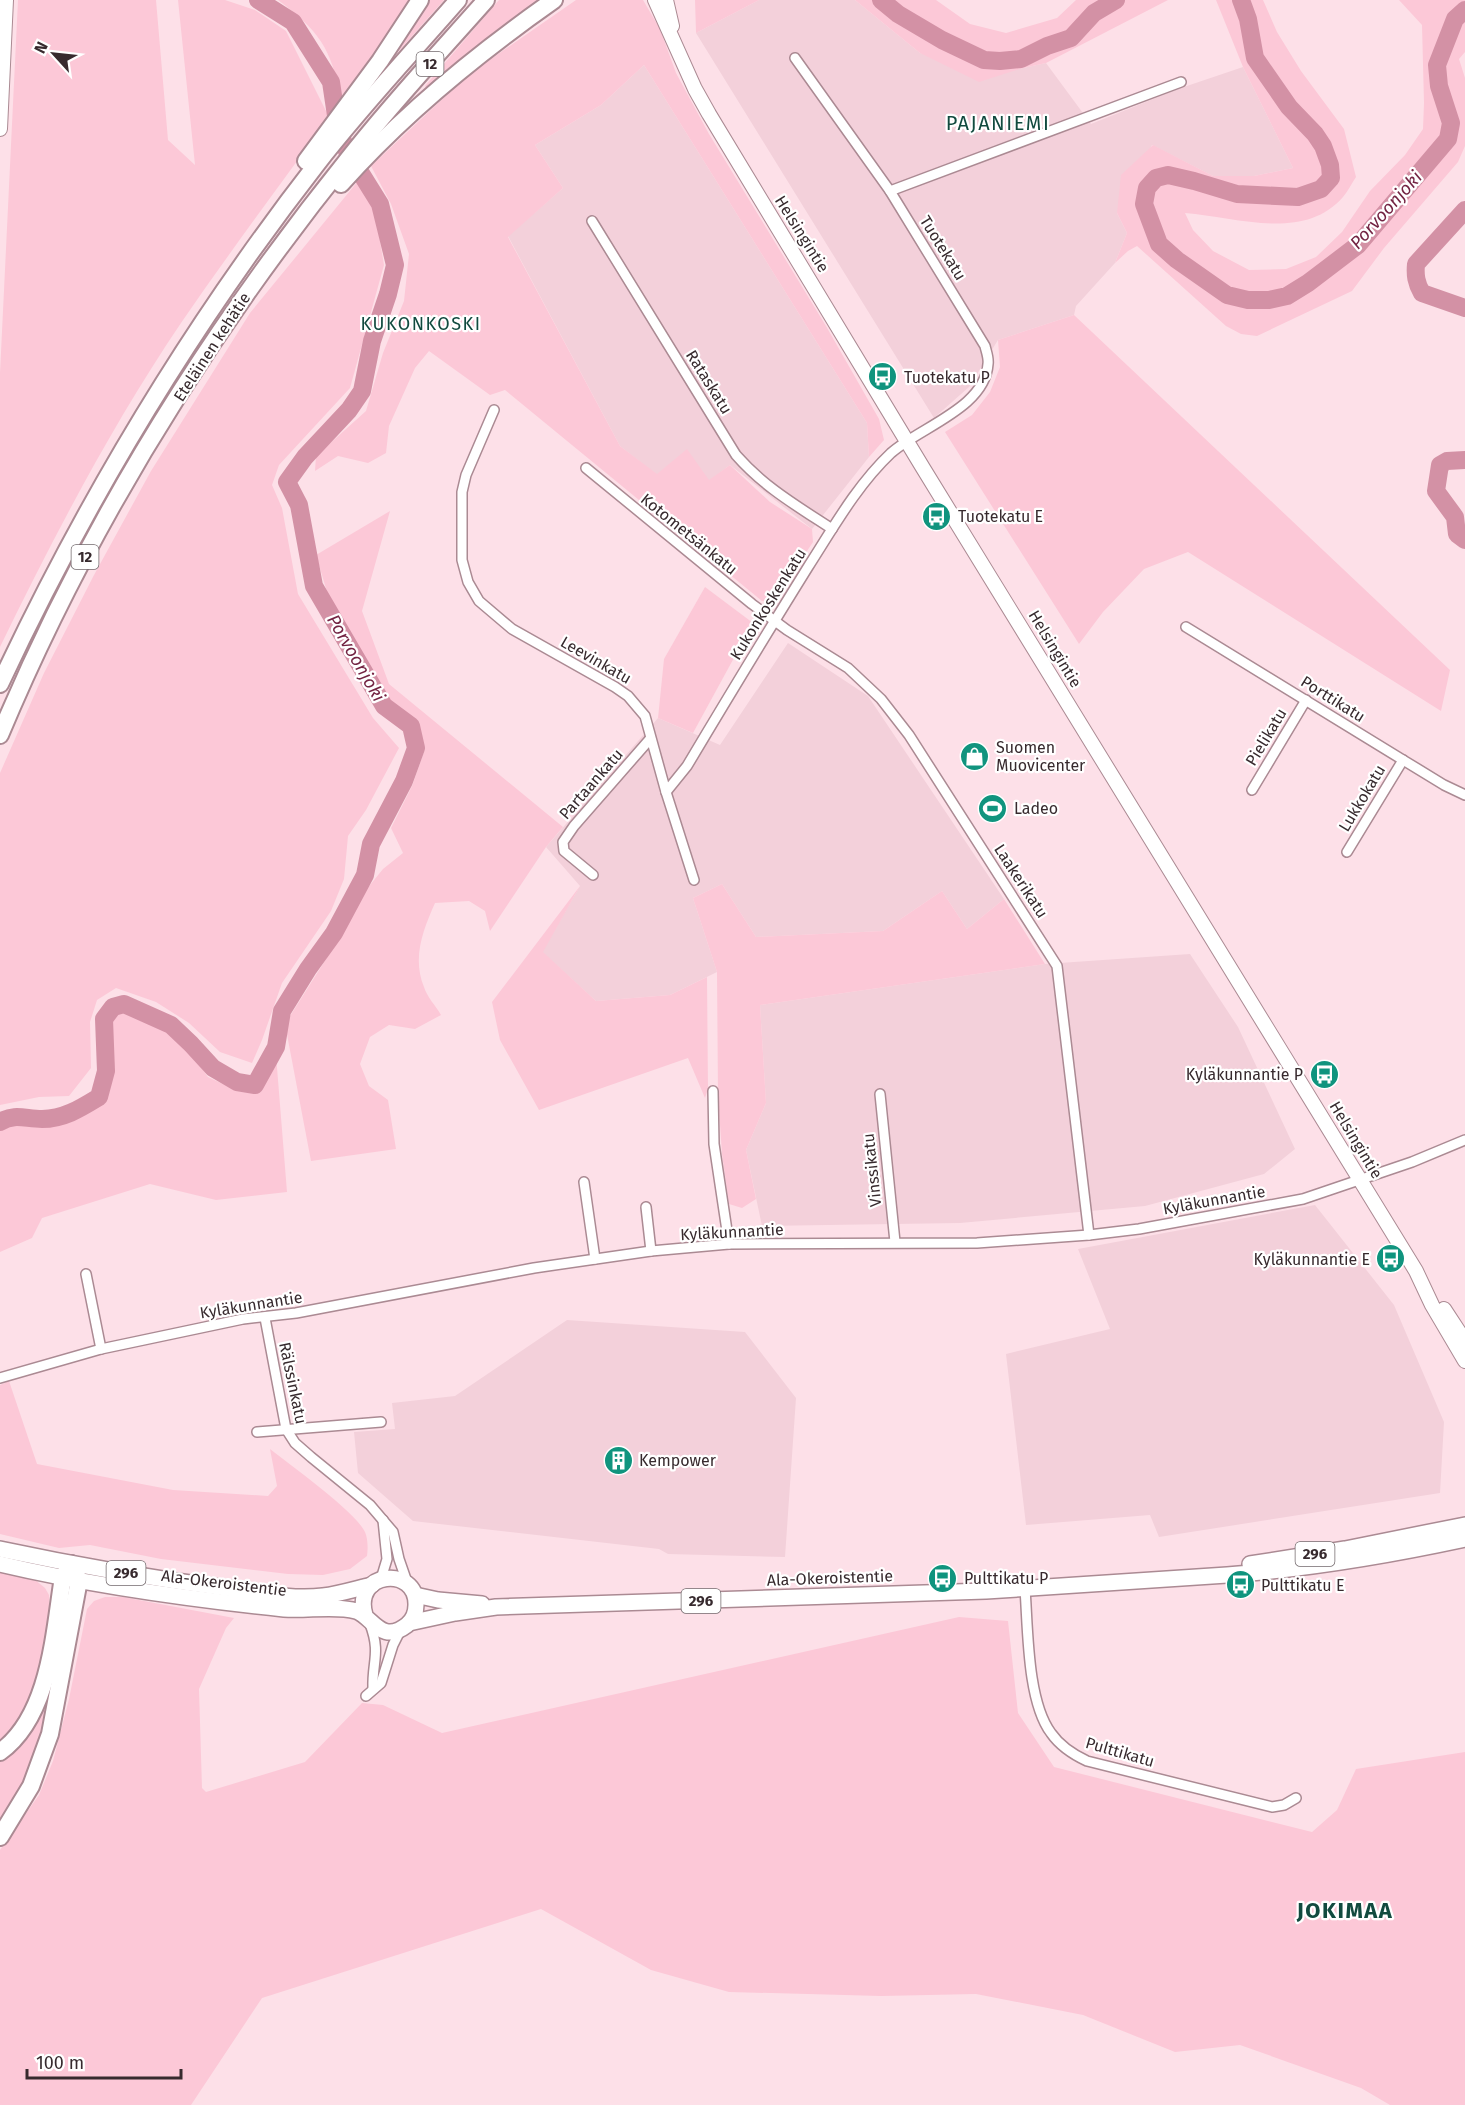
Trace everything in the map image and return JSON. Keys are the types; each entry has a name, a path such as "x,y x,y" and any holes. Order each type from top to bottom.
{"highway":[{"path":"358,102 380,61 420,0"},
{"name":"Eteläinen kehätie","path":"0,684 73,535 167,375 314,159 358,102 458,0"},
{"name":"Eteläinen kehätie","path":"0,735 41,644 84,558 134,468 244,296 486,0"},
{"path":"378,134 554,0"},
{"path":"0,1752 15,1740 40,1697 71,1574"},
{"path":"0,1837 31,1786 50,1734 71,1574"}],"main road":[{"path":"0,129 6,0"},
{"name":"Helsingintie","path":"655,0 695,89 709,114 1416,1271 1432,1305 1465,1360"},
{"name":"Helsingintie","path":"666,0 674,40"},
{"name":"Helsingintie","path":"1416,1271 1465,1341"},
{"name":"Ala-Okeroistentie","path":"1164,1578 1345,1549 1465,1525"},
{"name":"Ala-Okeroistentie","path":"405,1626 455,1613 496,1607 1025,1589 1276,1571 1392,1554 1465,1539"},
{"name":"Ala-Okeroistentie","path":"0,1549 71,1574 181,1582 299,1596 348,1592 376,1582"},
{"name":"Ala-Okeroistentie","path":"0,1564 248,1605 290,1609 346,1610 367,1619"},
{"path":"398,1579 411,1590 415,1613 405,1626 393,1631 384,1631 376,1628 367,1619 363,1609 364,1596 376,1582 398,1579"},
{"name":"Ala-Okeroistentie","path":"411,1590 438,1600 475,1602 496,1607"}],"street":[{"name":"Tuotekatu","path":"795,58 890,191 985,346 988,363 984,380 976,392 966,403 907,441"},
{"path":"890,191 1181,82"},
{"name":"Rataskatu","path":"592,221 736,455 753,475 775,492 832,529"},
{"name":"Leevinkatu","path":"494,410 466,475 462,492 462,560 468,582 479,601 512,629 628,696 645,716 694,880"},
{"name":"Kukonkoskenkatu","path":"666,792 687,766 832,529 871,475 907,441"},
{"name":"Kotometsänkatu","path":"586,468 774,621"},
{"name":"Laakerikatu","path":"774,621 848,668 881,699 909,735 1057,966 1089,1235"},
{"name":"Porttikatu","path":"1186,627 1444,785 1465,795"},
{"name":"Pielikatu","path":"1252,790 1306,700"},
{"name":"Partaankatu","path":"593,875 564,851 563,842 574,826 650,739"},
{"name":"Lukkokatu","path":"1347,852 1403,760"},
{"path":"713,1091 714,1144 729,1244"},
{"name":"Vinssikatu","path":"880,1094 895,1242"},
{"name":"Kyläkunnantie","path":"0,1378 102,1350 243,1319 265,1318 482,1276 651,1251 729,1244 977,1242 1089,1235 1139,1228 1304,1199 1412,1162 1465,1140"},
{"path":"584,1182 595,1259"},
{"path":"646,1207 651,1251"},
{"path":"86,1274 102,1350"},
{"name":"Rälssinkatu","path":"265,1318 286,1429 295,1443 363,1499 393,1532 399,1560 411,1590"},
{"path":"257,1432 381,1422"},
{"path":"376,1582 387,1559 383,1520"},
{"name":"Pulttikatu","path":"1025,1589 1030,1658 1038,1705 1050,1732 1066,1749 1087,1761 1272,1808 1284,1805 1296,1798"},
{"path":"367,1619 377,1650 373,1688"},
{"path":"366,1696 381,1683 397,1636 405,1626"}],"shaded area":[{"path":"18,0 156,0 168,140 195,165 178,0 225,0 255,10 286,31 329,117 217,271 131,401 41,564 0,647 0,373"},
{"path":"278,0 412,0 371,60 340,98 333,66 321,42 303,21"},
{"path":"427,0 444,0 399,51 395,47"},
{"path":"499,0 545,0 427,89 425,86"},
{"path":"576,0 643,0 660,29 676,73 709,134 826,326 879,419 884,440 869,457 867,423 644,65 601,105 535,145 563,188 508,237 620,446 657,474 687,449 709,480 730,465 770,502 812,529 813,542 773,602 762,601 505,390 490,395 429,351 415,368 389,426 386,453 368,463 338,456 315,471 316,456 366,411 383,353 404,301 409,254 391,204 371,166 468,75"},
{"path":"695,0 759,0 696,33"},
{"path":"759,0 855,0 920,53 1023,68 1046,63 1091,124 1178,89 1243,67 1293,168 1254,176 1213,176 1152,145 1117,213 1127,233 1115,263 1076,306 1074,315 998,340 969,387 934,418 696,33"},
{"path":"855,0 936,0 970,24 1006,33 1057,18 1076,0 1168,0 1046,63 979,82 920,53"},
{"path":"1216,0 1263,0 1277,32 1301,71 1344,129 1356,177 1343,197 1327,211 1309,219 1289,223 1247,222 1185,213 1193,230 1213,251 1249,270 1286,269 1316,257 1342,232 1370,191 1405,155 1423,129 1422,25 1399,0 1465,0 1465,52 1459,59 1465,78 1465,146 1458,162 1384,248 1352,291 1257,336 1241,334 1226,326 1137,246 1115,263 1127,233 1117,213 1121,175 1153,145 1213,176 1254,176 1293,168 1243,67"},
{"path":"644,65 867,423 869,457 812,529 730,465 709,481 657,475 620,446 508,236 563,188 535,145 601,105"},
{"path":"358,181 375,211 384,265 350,388 279,465 272,485 282,508 298,594 373,718 399,748 366,810 348,836 344,879 331,911 282,983 252,1063 220,1052 189,1023 156,1002 116,988 97,1000 90,1022 91,1068 69,1096 39,1097 0,1105 0,773 44,673 151,471 250,313"},
{"path":"1074,315 1450,670 1441,711 1188,552 1144,569 1103,612 1079,644 945,432 972,415 990,392 1000,367 998,340"},
{"path":"390,511 362,611 389,684 563,827 546,847 490,931 485,911 469,901 435,903 420,944 419,965 425,991 441,1015 415,1029 389,1025 370,1037 360,1064 369,1086 388,1100 396,1149 311,1161 285,1024 338,940 366,890 383,869 403,853 391,828 412,786 425,749 418,721 393,705 360,655 330,602 316,555"},
{"path":"705,587 753,623 693,733 658,718 664,659"},
{"path":"788,643 868,696 1004,899 967,929 942,891 883,931 756,937 722,884 693,898 717,972 670,995 596,1001 542,952 580,886 546,847 658,718 720,745"},
{"path":"722,884 756,937 883,931 942,891 967,929 1004,899 1045,964 760,1005 766,1103 746,1150 756,1199 742,1208 729,1204 722,1154 718,1095 717,972 693,898"},
{"path":"580,886 543,952 596,1001 670,995 707,977 708,1089 705,1098 688,1058 539,1110 500,1040 492,1002"},
{"path":"1190,954 1238,1027 1295,1149 1264,1174 1145,1206 960,1223 762,1226 746,1150 766,1103 760,1005 1045,964"},
{"path":"124,1013 169,1033 186,1047 208,1077 238,1091 254,1093 262,1086 276,1055 287,1192 216,1200 150,1184 42,1218 32,1238 0,1252 0,1130 17,1125 58,1123 102,1103 113,1070 111,1020 117,1014"},
{"path":"1315,1205 1394,1305 1444,1422 1440,1493 1159,1537 1150,1515 1026,1525 1006,1354 1110,1329 1078,1249"},
{"path":"567,1320 745,1332 796,1398 785,1557 668,1554 659,1549 413,1521 358,1473 354,1432 395,1429 392,1403 455,1396"},
{"path":"9,1381 37,1464 173,1490 268,1496 277,1486 270,1449 336,1501 359,1523 366,1535 367,1556 350,1569 323,1575 288,1574 161,1559 90,1545 59,1548 0,1534 0,1385"},
{"path":"0,1572 34,1579 45,1588 49,1595 50,1613 34,1695 12,1734 0,1742"},
{"path":"105,1597 123,1597 234,1618 226,1628 199,1689 202,1788 206,1792 305,1762 362,1703 383,1705 442,1733 959,1617 1008,1621 1018,1713 1054,1767 1312,1832 1337,1810 1356,1769 1465,1752 1465,2105 1390,2105 1361,2088 1240,2045 1175,2052 1083,2015 976,1994 881,1996 729,1992 651,1970 541,1909 262,1998 191,2105 0,2105 0,1850 39,1795 53,1761 69,1699 87,1609 94,1601"},
{"path":"62,1617 46,1729 26,1781 0,1824 0,1758 17,1747 30,1732 40,1715 52,1677"}],"waterway":[{"name":"Porvoonjoki","path":"0,1122 15,1117 42,1119 58,1117 79,1109 99,1097 106,1071 104,1019 113,1007 124,1004 171,1025 213,1068 237,1082 255,1085 276,1047 282,1011 334,933 365,875 371,844 404,781 416,748 411,726 384,706 314,586 299,505 287,482 305,457 349,410 362,391 372,341 395,265 380,204 347,151 338,129 331,82 293,22 258,0"},
{"name":"Porvoonjoki","path":"881,0 898,14 942,40 984,60 1000,61 1021,59 1047,46 1071,38 1094,13 1116,0"},
{"name":"Porvoonjoki","path":"1241,0 1248,19 1255,58 1289,107 1315,134 1323,146 1330,165 1331,178 1321,189 1298,197 1237,194 1168,175 1156,178 1147,188 1144,204 1159,244 1177,260 1227,295 1248,300 1269,300 1287,296 1358,245 1448,139 1451,123 1439,86 1437,65 1455,19 1465,10"},
{"name":"Porvoonjoki","path":"1465,210 1416,264 1417,282 1422,293 1465,308"},
{"name":"Porvoonjoki","path":"1465,460 1447,461 1440,465 1436,491 1455,517 1457,534 1465,540"}],"place":[{"name":"Tuotekatu P","path":"883,377"},
{"name":"Tuotekatu E","path":"937,516"},
{"name":"Suomen Muovicenter","path":"975,756"},
{"name":"Ladeo","path":"993,808"},
{"name":"Kyläkunnantie P","path":"1324,1074"},
{"name":"Kyläkunnantie E","path":"1391,1259"},
{"name":"Kempower","path":"618,1460"},
{"name":"Pulttikatu P","path":"943,1578"},
{"name":"Pulttikatu E","path":"1240,1585"}],"district":[{"name":"PAJANIEMI","path":"998,123"},
{"name":"KUKONKOSKI","path":"421,324"},
{"name":"JOKIMAA","path":"1345,1910"}]}
